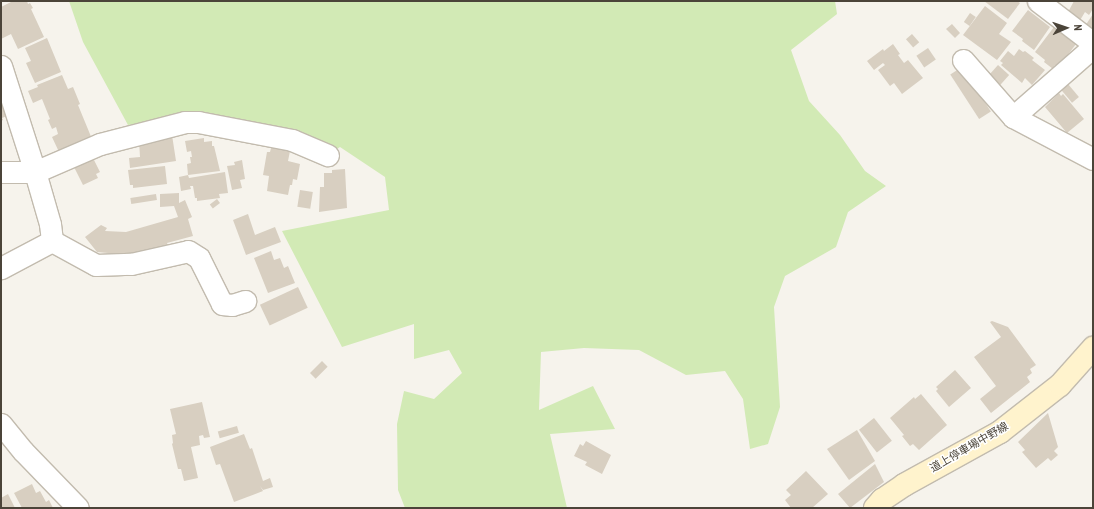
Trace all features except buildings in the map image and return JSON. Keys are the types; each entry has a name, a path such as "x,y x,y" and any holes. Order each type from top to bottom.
{"main road":[{"name":"道上停車場中野線","path":"875,508 882,500 904,485 1000,432 1060,385 1093,348"}],"street":[{"path":"1038,1 1093,43"},
{"path":"1014,117 1093,47"},
{"path":"963,60 1014,117 1093,159"},
{"path":"1,66 35,172 50,224 52,241"},
{"path":"1,172 35,172 100,144 184,122 198,122 292,140 328,155"},
{"path":"1,268 52,241"},
{"path":"52,241 96,265 130,264 188,251 199,258 222,304 232,305 245,301"},
{"path":"1,424 23,451 78,508"}],"green space":[{"path":"69,1 835,1 837,14 791,50 809,101 840,135 865,171 886,186 848,212 836,247 785,276 774,307 780,407 768,444 750,449 743,399 725,371 686,375 639,350 584,348 541,352 539,410 593,386 615,429 550,434 567,508 405,508 398,490 397,424 404,391 434,399 462,373 449,350 414,359 414,324 342,347 282,231 389,210 385,177 340,147 328,155 204,114 128,125 83,42"}]}
